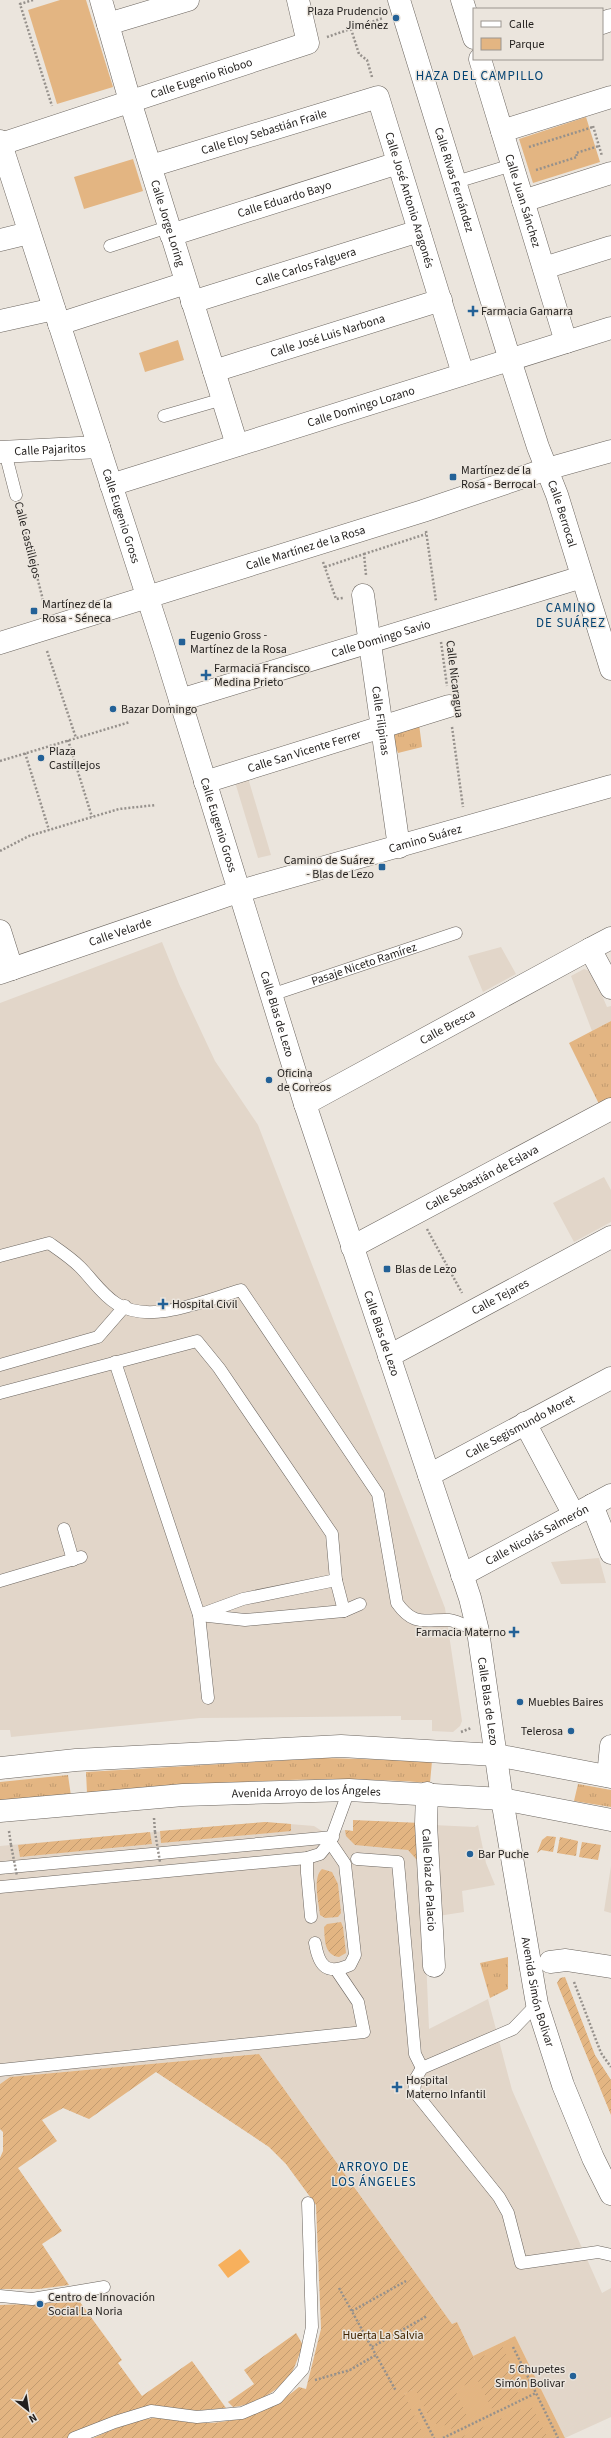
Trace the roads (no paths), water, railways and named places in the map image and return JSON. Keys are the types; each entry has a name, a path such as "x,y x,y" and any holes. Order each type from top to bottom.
{"street":[{"name":"Calle Jorge Loring","path":"101,0 130,101 237,445"},
{"path":"108,24 188,0"},
{"name":"Calle Eugenio Rioboo","path":"1,148 58,125 308,43 298,0"},
{"path":"462,0 473,35"},
{"name":"Calle Rivas Fernández","path":"401,3 510,360"},
{"name":"Calle Juan Sánchez","path":"483,60 502,131 522,162 523,201 566,342"},
{"name":"Calle José Antonio Aragonés","path":"378,97 463,374"},
{"name":"Calle Eloy Sebastián Fraile","path":"151,166 378,97"},
{"path":"502,131 611,97"},
{"name":"Calle Eugenio Gross","path":"1,148 99,447 240,892"},
{"name":"Calle Eduardo Bayo","path":"170,231 398,163"},
{"path":"523,201 609,173"},
{"name":"Calle Carlos Falguera","path":"0,321 56,316 189,292 419,231"},
{"path":"0,240 29,233"},
{"path":"544,268 611,247"},
{"name":"Calle José Luis Narbona","path":"214,371 441,300"},
{"name":"Calle Domingo Lozano","path":"111,485 611,328"},
{"name":"Calle Berrocal","path":"510,360 547,469 611,669"},
{"name":"Calle Pajaritos","path":"2,452 99,447"},
{"name":"Calle Martínez de la Rosa","path":"0,643 430,509 547,469 611,450"},
{"name":"Calle Domingo Savio","path":"180,700 582,577"},
{"name":"Calle Filipinas","path":"354,596 370,642 380,727 399,847"},
{"name":"Calle San Vicente Ferrer","path":"205,782 449,706"},
{"name":"Camino Suárez","path":"240,892 611,786"},
{"name":"Calle Velarde","path":"6,971 240,892"},
{"name":"Calle Blas de Lezo","path":"240,892 305,1104 462,1575 478,1631 501,1789"},
{"path":"0,931 6,971"},
{"name":"Calle Bresca","path":"305,1104 611,938"},
{"path":"590,949 611,988"},
{"name":"Calle Sebastián de Eslava","path":"352,1247 611,1109"},
{"name":"Calle Tejares","path":"389,1356 611,1237"},
{"name":"Calle Segismundo Moret","path":"429,1475 611,1378"},
{"path":"525,1423 592,1505 611,1554"},
{"name":"Calle Nicolás Salmerón","path":"462,1575 592,1505"},
{"path":"0,1768 76,1760 341,1746 496,1755 610,1776 611,1746"},
{"name":"Avenida Arroyo de los Ángeles","path":"0,1811 183,1795 349,1790 427,1793 501,1789 611,1820"},
{"name":"Avenida Simón Bolivar","path":"501,1789 537,2004 563,2084 593,2158 611,2194"},
{"name":"Calle Díaz de Palacio","path":"427,1793 426,1824 434,1966"},
{"path":"558,1961 611,1967"}],"lane":[{"path":"456,182 522,162"},
{"path":"110,246 170,231"},
{"path":"164,416 223,399"},
{"name":"Calle Castillejos","path":"2,452 16,494"},
{"name":"Pasaje Niceto Ramírez","path":"271,994 456,933"},
{"path":"0,1256 49,1243 79,1266 98,1288 117,1304 161,1313 241,1290 378,1494 397,1603 405,1614 426,1622 450,1620 478,1631"},
{"path":"0,1365 98,1337 124,1306"},
{"path":"0,1393 197,1341 219,1368 332,1534 336,1580 344,1611"},
{"path":"116,1362 199,1615 208,1698"},
{"path":"0,1581 77,1559 64,1529"},
{"path":"199,1615 243,1599 336,1580"},
{"path":"199,1615 244,1620 344,1611 360,1604"},
{"path":"0,1887 307,1858 320,1854 331,1840 349,1790"},
{"path":"0,1868 331,1840"},
{"path":"315,1943 317,1957 326,1968 337,1971 350,1965 355,1955 345,1864 331,1840"},
{"path":"307,1858 311,1916"},
{"path":"357,1859 398,1862 415,2054 422,2068"},
{"path":"0,2070 364,2032 358,2002 337,1971"},
{"path":"537,2004 512,2029 422,2068 416,2078 414,2091 499,2197 508,2212 521,2263 598,2252 611,2255"},
{"path":"74,2438 114,2422 151,2411 197,2417 242,2413 277,2398 303,2369 312,2327 308,2203"},
{"path":"0,2296 32,2299 104,2287"}],"place":[{"name":"Plaza Prudencio Jiménez","path":"396,18"},
{"name":"Farmacia Gamarra","path":"473,311"},
{"name":"Martínez de la Rosa - Berrocal","path":"453,477"},
{"name":"Martínez de la Rosa - Séneca","path":"34,611"},
{"name":"Eugenio Gross - Martínez de la Rosa","path":"182,642"},
{"name":"Farmacia Francisco Medina Prieto","path":"206,675"},
{"name":"Bazar Domingo","path":"113,709"},
{"name":"Plaza Castillejos","path":"41,758"},
{"name":"Camino de Suárez - Blas de Lezo","path":"382,867"},
{"name":"Oficina de Correos","path":"269,1080"},
{"name":"Blas de Lezo","path":"387,1269"},
{"name":"Hospital Civil","path":"163,1304"},
{"name":"Farmacia Materno","path":"514,1632"},
{"name":"Muebles Baires","path":"520,1702"},
{"name":"Telerosa","path":"571,1731"},
{"name":"Bar Puche","path":"470,1854"},
{"name":"Hospital Materno Infantil","path":"397,2087"},
{"name":"Centro de Innovación Social La Noria","path":"40,2304"},
{"name":"5 Chupetes Simón Bolivar","path":"573,2376"}],"district":[{"name":"HAZA DEL CAMPILLO","path":"480,75"},
{"name":"CAMINO DE SUÁREZ","path":"571,614"},
{"name":"ARROYO DE LOS ÁNGELES","path":"374,2174"}],"park label":[{"name":"Huerta La Salvia","path":"383,2335"}]}
